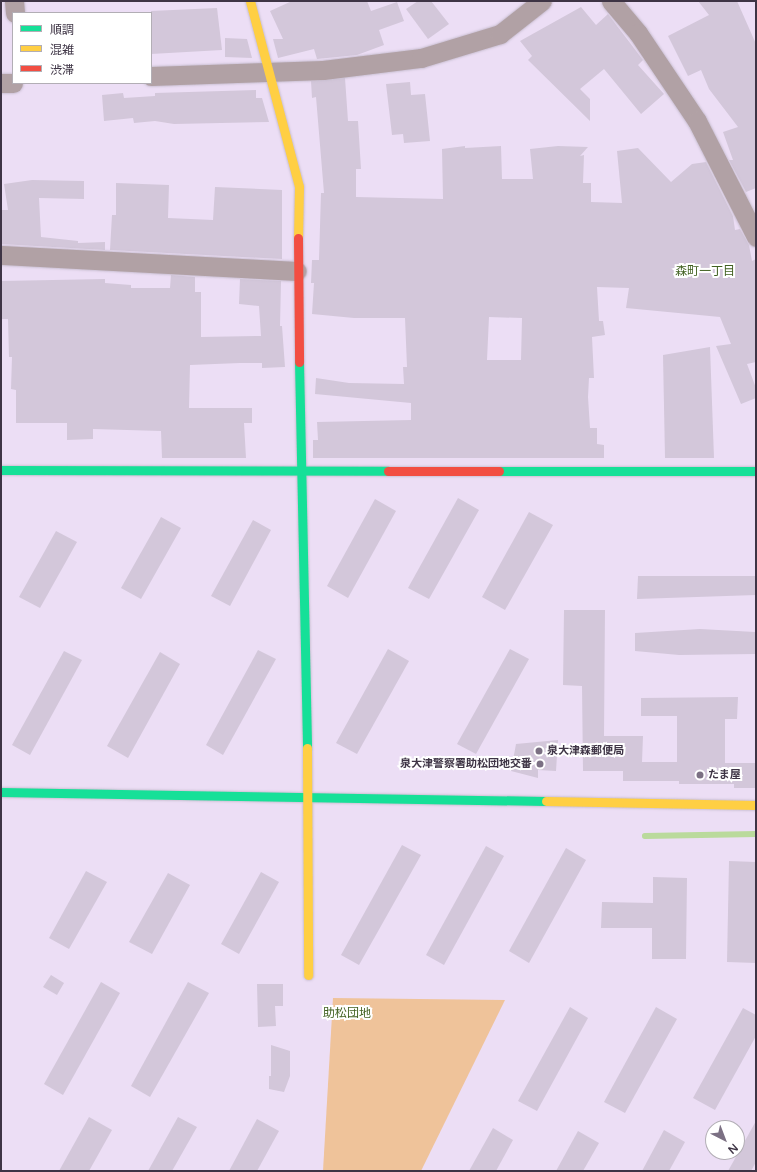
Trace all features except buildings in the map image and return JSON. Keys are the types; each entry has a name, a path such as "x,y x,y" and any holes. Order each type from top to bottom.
{"street":[{"path":"14,1 15,12"},
{"path":"250,1 270,70 299,187 297,271 308,799 308,975"},
{"path":"152,76 270,70 323,70 421,58 500,34 542,1"},
{"path":"611,1 638,33 697,121 756,237"},
{"path":"1,83 12,83"},
{"path":"1,255 297,271"},
{"path":"1,470 756,471"},
{"path":"1,792 308,799 756,805"}],"shaded area":[{"path":"333,998 505,1000 421,1171 323,1171"}],"waterway":[{"path":"645,836 756,834"}],"traffic: fast":[{"path":"299,362 307,748"},
{"path":"1,470 388,471"},
{"path":"499,471 756,471"},
{"path":"1,792 546,801"}],"traffic: slow":[{"path":"250,1 299,187 298,238"},
{"path":"307,748 308,975"},
{"path":"546,801 756,805"}],"traffic: jam":[{"path":"298,238 299,362"},
{"path":"388,471 499,471"}],"place":[{"name":"泉大津森郵便局","path":"539,751"},
{"name":"泉大津警察署助松団地交番","path":"540,764"},
{"name":"たま屋","path":"700,775"}],"district":[{"name":"森町一丁目","path":"705,272"},
{"name":"助松団地","path":"347,1014"}]}
